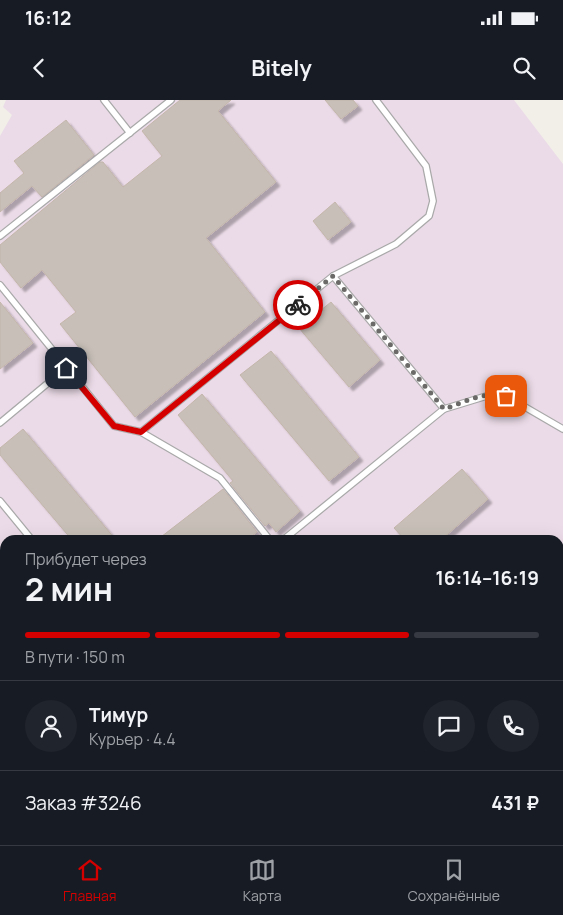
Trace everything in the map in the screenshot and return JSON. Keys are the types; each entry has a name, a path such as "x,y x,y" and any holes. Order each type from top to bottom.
{"lane":[{"path":"104,100 130,132"},
{"path":"0,236 171,100"},
{"path":"141,432 333,276 396,244 428,216 433,201 426,166 376,100"},
{"path":"333,276 444,409"},
{"path":"0,285 114,426 141,432 220,478 266,535"},
{"path":"0,423 66,368"},
{"path":"289,535 444,409 494,394 506,396 563,430"},
{"path":"0,501 28,535"}],"shaded area":[{"path":"6,100 514,100 563,164 563,535 0,535 0,136 12,115 3,107"}],"building":[{"path":"180,100 231,100 218,111 276,182 206,238 265,312 135,417 60,324 76,312 42,270 21,288 0,262 0,245 100,162 103,162 123,187 162,156 142,131"},
{"path":"325,100 353,100 358,106 341,119"},
{"path":"66,120 94,155 42,197 32,186 0,212 0,193 24,173 14,161"},
{"path":"335,202 351,222 328,240 313,221"},
{"path":"0,302 33,343 0,369"},
{"path":"331,302 380,360 349,387 299,328"},
{"path":"271,351 359,457 329,481 240,375"},
{"path":"202,394 300,511 276,532 269,523 265,526 230,483 233,481 178,415"},
{"path":"23,429 112,535 68,535 0,455 0,448"},
{"path":"462,469 488,499 447,535 400,535 394,528"},
{"path":"223,489 257,532 253,535 163,535"}],"way so far":[{"path":"298,305 333,276 444,409 482,396 494,394 506,396"}],"route":[{"path":"66,368 114,426 141,432 298,305"}]}
